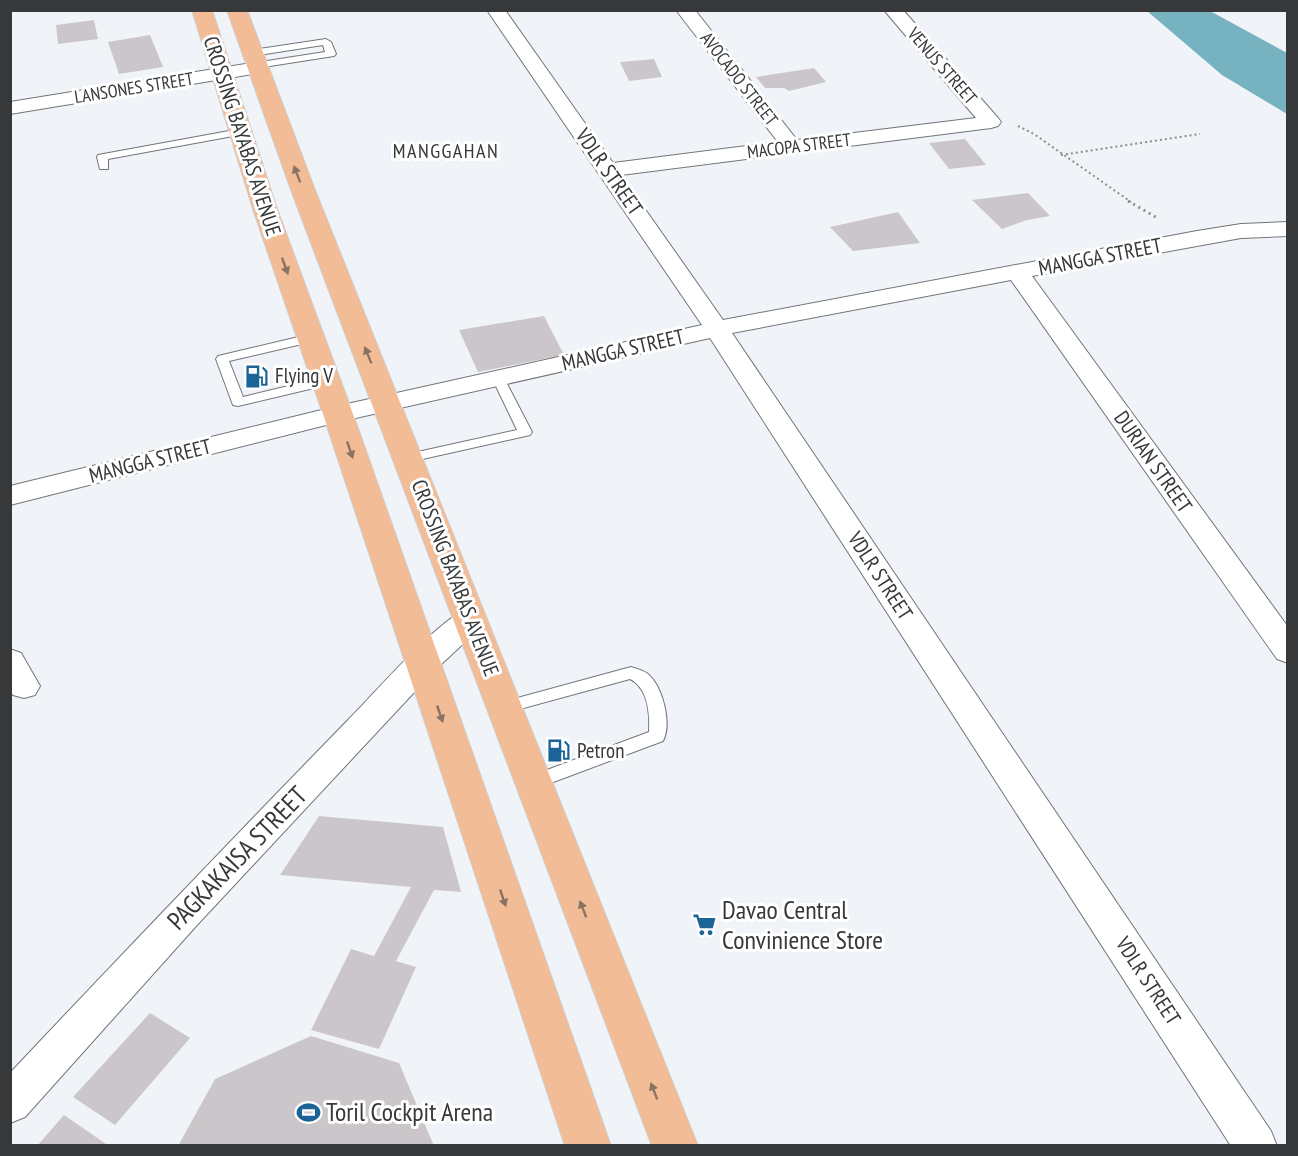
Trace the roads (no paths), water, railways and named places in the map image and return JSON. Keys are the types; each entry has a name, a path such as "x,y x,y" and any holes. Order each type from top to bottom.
{"main road":[{"name":"CROSSING BAYABAS AVENUE","path":"202,10 265,209 338,414 588,1146"},
{"name":"CROSSING BAYABAS AVENUE","path":"237,10 675,1146"}],"street":[{"name":"VDLR STREET","path":"496,10 717,329 1257,1146"},
{"name":"AVOCADO STREET","path":"685,10 792,147"},
{"name":"VENUS STREET","path":"892,10 991,122"},
{"name":"LANSONES STREET","path":"10,108 222,74 256,62"},
{"name":"MACOPA STREET","path":"607,170 991,122"},
{"name":"MANGGA STREET","path":"10,496 338,414 717,329 1197,238 1241,231 1287,229"},
{"path":"1241,231 1287,250"},
{"name":"DURIAN STREET","path":"1018,273 1287,651"},
{"name":"PAGKAKAISA STREET","path":"10,1103 184,913 423,663 470,619"}],"lane":[{"path":"326,42 331,54 256,62 326,42"},
{"path":"104,167 102,157 240,132"},
{"path":"311,338 222,359 238,402 326,381"},
{"path":"409,458 525,432 498,378"},
{"path":"505,707 631,673 644,680 654,704 659,722 657,735 534,782"}],"water":[{"path":"1147,11 1210,11 1287,53 1287,114 1222,75"}],"place":[{"name":"Flying V","path":"257,376"},
{"name":"Petron","path":"559,751"},
{"name":"Davao Central Convinience Store","path":"704,925"},
{"name":"Toril Cockpit Arena","path":"308,1112"}],"district":[{"name":"MANGGAHAN","path":"446,151"}]}
